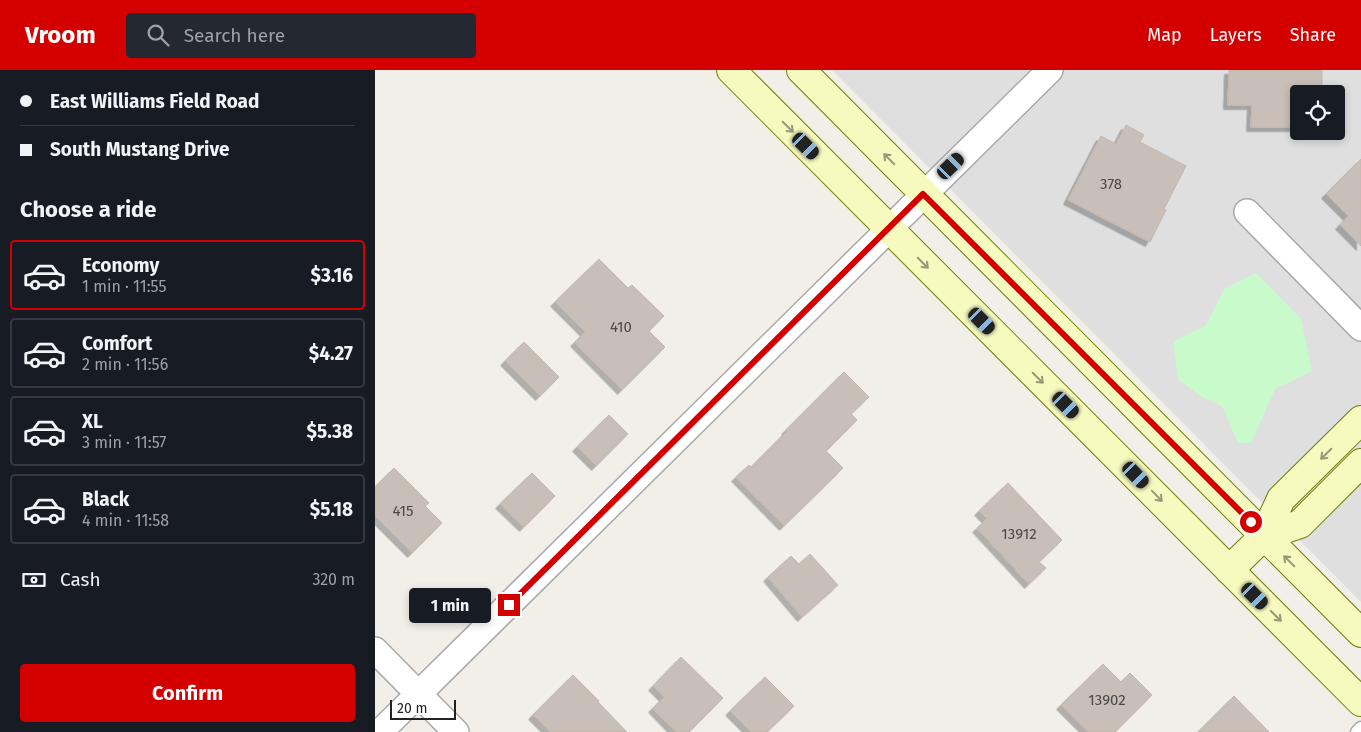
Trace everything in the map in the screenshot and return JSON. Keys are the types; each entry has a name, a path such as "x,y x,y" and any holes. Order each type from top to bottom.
{"main road":[{"path":"731,70 1123,461 1361,702"},
{"path":"801,70 1361,633"},
{"path":"1229,570 1264,536 1281,499 1361,420"},
{"path":"1264,536 1300,524 1361,462"}],"street":[{"path":"380,732 1050,70"},
{"path":"1247,212 1361,328"},
{"path":"375,650 456,732"}],"lane":[{"path":"1357,732 1361,728"}],"shaded area":[{"path":"832,70 1361,70 1361,602"}],"green space":[{"path":"1256,273 1301,319 1312,371 1275,389 1251,443 1238,443 1222,406 1202,397 1178,379 1173,342 1206,325 1225,288"}],"building":[{"path":"1229,70 1322,70 1322,85 1290,85 1290,127 1251,127 1252,105 1228,105"},
{"path":"1126,125 1144,135 1140,142 1186,166 1150,242 1068,200 1101,136 1116,144"},
{"path":"1361,159 1361,246 1340,225 1348,216 1326,194"},
{"path":"599,259 628,288 632,285 664,316 649,331 665,347 622,390 575,342 585,332 555,302"},
{"path":"524,342 559,377 540,396 505,361"},
{"path":"844,372 869,397 851,414 857,420 826,451 843,468 784,526 736,477 749,465 751,467"},
{"path":"609,415 628,434 596,466 577,447"},
{"path":"394,468 429,503 425,506 442,523 412,553 375,516 375,487"},
{"path":"532,473 555,496 524,527 500,504"},
{"path":"1008,483 1062,540 1039,562 1046,568 1029,584 977,528 987,519 979,511"},
{"path":"810,554 838,585 802,617 768,577 791,556 799,564"},
{"path":"681,657 723,698 689,732 676,732 653,708 664,697 653,686"},
{"path":"1103,664 1121,682 1130,673 1152,695 1115,732 1088,732 1061,705"},
{"path":"573,675 627,732 550,732 533,715"},
{"path":"765,677 794,706 767,732 751,732 730,711"},
{"path":"1234,696 1269,732 1198,732"}],"route":[{"path":"509,605 923,194 1251,522"}]}
